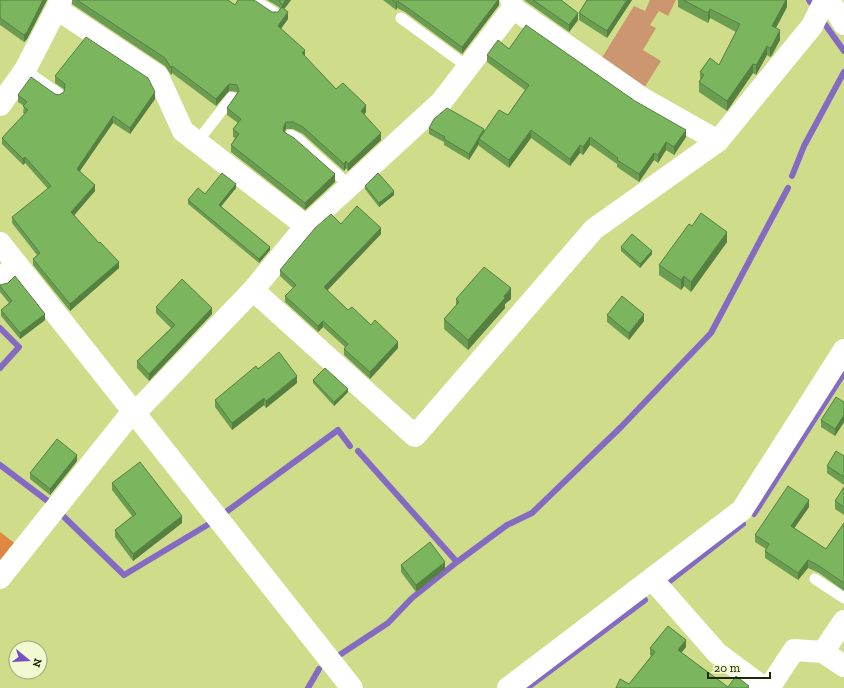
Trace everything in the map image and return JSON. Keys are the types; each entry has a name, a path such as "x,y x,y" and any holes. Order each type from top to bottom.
{"street":[{"path":"253,290 415,436 594,229 718,142 812,26 825,0"},
{"path":"829,0 844,24"},
{"path":"0,578 134,412 253,290 306,226 442,101 513,3 642,98 718,142"},
{"path":"0,105 25,70 59,5 158,76 183,131 306,226"},
{"path":"0,244 352,688"},
{"path":"0,279 16,265"},
{"path":"508,688 742,510 844,350"},
{"path":"652,578 717,653 764,688"},
{"path":"823,652 844,621"},
{"path":"769,688 794,650 823,652 844,666"}],"lane":[{"path":"254,0 275,13"},
{"path":"401,18 468,67"},
{"path":"25,70 59,94"},
{"path":"196,142 232,97"},
{"path":"290,135 298,139 349,185"},
{"path":"815,579 844,598"}],"shaded area":[{"path":"650,0 676,0 668,16 659,11 650,25 656,28 643,50 661,61 644,88 600,61 634,6 645,11"},
{"path":"0,532 17,545 0,566"}],"building":[{"path":"0,0 43,0 27,32 24,35 0,18"},
{"path":"77,0 228,0 235,5 238,0 254,0 272,12 278,12 282,7 288,12 278,26 305,50 302,53 336,89 343,83 366,105 361,111 381,133 348,164 346,161 344,164 303,127 293,122 286,122 283,128 284,132 294,138 335,174 305,203 231,145 239,134 233,129 241,119 227,108 239,91 237,85 229,84 216,99 172,66 171,68 165,58"},
{"path":"279,0 286,0 282,5"},
{"path":"392,0 498,0 462,47 405,6"},
{"path":"533,0 561,0 578,13 569,25"},
{"path":"587,0 627,0 607,31 579,13"},
{"path":"683,0 786,0 772,26 780,30 772,46 770,48 767,46 757,64 753,64 727,101 699,82 704,75 700,72 710,58 719,65 740,24 710,9 708,13"},
{"path":"526,25 635,101 686,130 674,147 666,142 658,155 654,153 639,174 617,160 618,158 590,137 583,147 580,145 570,159 531,130 509,160 479,139 499,110 508,115 529,85 487,55 498,40 509,49"},
{"path":"86,37 148,78 155,92 130,128 113,116 77,169 95,185 71,212 99,243 100,242 119,262 70,304 33,259 40,253 12,217 51,186 25,157 23,159 2,138 28,110 23,106 27,102 18,95 31,77 55,94 59,95 64,92 65,84 55,76"},
{"path":"447,108 484,129 469,154 429,128 434,119"},
{"path":"222,173 236,184 219,205 270,247 259,259 188,200 198,188 205,194"},
{"path":"378,173 394,191 379,203 365,186"},
{"path":"357,206 381,228 324,287 348,310 352,307 371,325 375,320 398,342 370,372 344,349 348,344 323,321 318,326 285,296 296,285 280,270 315,228 331,214 341,224"},
{"path":"701,213 727,232 691,282 684,276 681,280 659,265 689,224 692,226"},
{"path":"632,234 652,251 640,264 621,247"},
{"path":"484,267 511,288 504,296 505,298 468,340 444,319 459,302 456,299"},
{"path":"15,276 45,314 20,333 1,310 12,301 0,285 8,283"},
{"path":"182,279 212,308 149,374 137,361 175,325 156,307"},
{"path":"622,296 644,314 629,333 607,315"},
{"path":"279,352 297,376 266,401 264,398 232,423 215,400 256,366 258,369"},
{"path":"325,368 348,389 334,402 313,380"},
{"path":"836,397 844,402 844,415 835,429 821,420"},
{"path":"57,439 77,455 50,489 30,473"},
{"path":"836,451 844,456 844,477 827,466"},
{"path":"140,462 182,516 133,554 115,530 136,514 112,483"},
{"path":"788,486 809,500 791,526 826,549 844,523 844,583 808,560 798,573 765,551 769,544 755,535"},
{"path":"844,487 844,507 835,501"},
{"path":"430,542 445,562 416,585 401,565"},
{"path":"668,626 686,640 678,650 728,687 736,676 749,686 747,688 616,688 620,679 629,684 655,652 650,648"}],"waterway":[{"path":"824,23 844,51"},
{"path":"792,176 804,146 844,72"},
{"path":"338,656 388,623 412,598 507,525 532,513 621,427 711,333 788,188"},
{"path":"0,328 19,347 0,368"},
{"path":"754,514 844,373"},
{"path":"226,512 338,430 350,446"},
{"path":"358,451 457,562"},
{"path":"0,465 49,502"},
{"path":"60,513 124,575 209,524"},
{"path":"670,581 743,524"},
{"path":"527,688 645,600"},
{"path":"308,688 319,669"}]}
